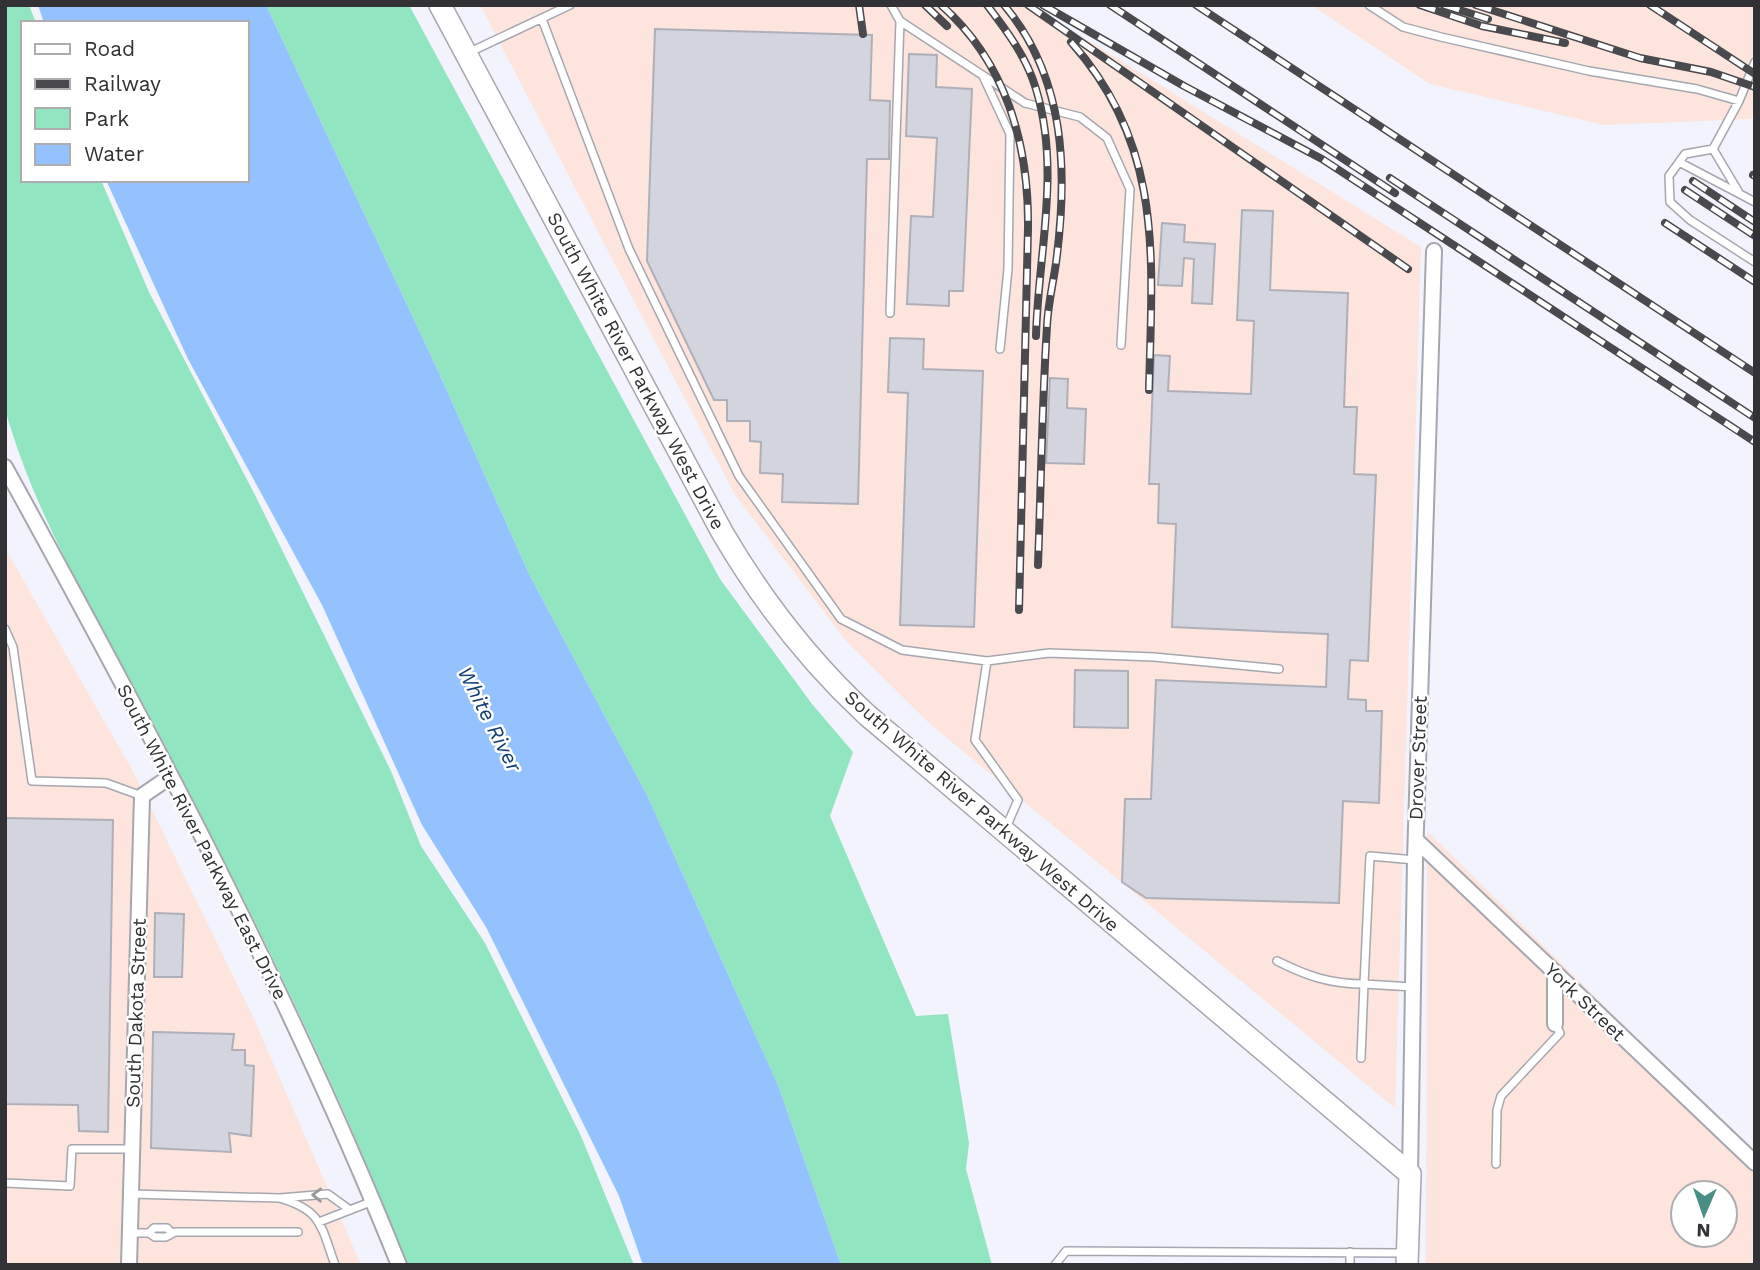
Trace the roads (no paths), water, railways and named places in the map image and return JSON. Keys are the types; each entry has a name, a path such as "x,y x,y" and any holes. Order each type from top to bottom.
{"street":[{"name":"South White River Parkway West Drive","path":"440,5 722,532 758,589 814,661 856,705 1410,1174"},
{"name":"Drover Street","path":"1408,1259 1415,860 1434,251"},
{"name":"South White River Parkway East Drive","path":"5,467 223,873 400,1265"},
{"path":"142,796 171,776"},
{"name":"South Dakota Street","path":"129,1265 142,796"},
{"name":"York Street","path":"1416,841 1755,1163"},
{"path":"1555,972 1555,1024"}],"lane":[{"path":"466,54 570,5"},
{"path":"891,5 900,21 1025,103 1080,117 1107,138 1130,189 1121,345"},
{"path":"1369,5 1403,27 1441,37 1589,71 1698,89 1740,101"},
{"path":"542,19 629,249 739,476 841,619 902,650 987,662 1049,653 1154,657 1279,669"},
{"path":"890,313 900,21"},
{"path":"1713,149 1740,101 1755,62"},
{"path":"982,74 1010,134 1008,269 1000,349"},
{"path":"1713,149 1685,154 1669,177 1670,202 1690,219 1755,262"},
{"path":"1713,149 1738,191"},
{"path":"1679,162 1755,202"},
{"path":"5,629 13,647 32,781 106,783 142,796"},
{"path":"987,662 975,740 1018,800 1004,832"},
{"path":"1361,1058 1370,856 1415,860"},
{"path":"1276,961 1306,976 1332,984 1413,988"},
{"path":"1496,1164 1497,1110 1501,1096 1560,1033 1555,1024"},
{"path":"5,1183 70,1186 72,1149 132,1149"},
{"path":"131,1194 279,1198 328,1194 351,1210"},
{"path":"279,1198 307,1208 320,1222 335,1265"},
{"path":"320,1222 373,1201"},
{"path":"130,1233 149,1233 159,1228 167,1228 171,1232 298,1232"},
{"path":"1055,1265 1066,1251 1350,1252 1408,1259"},
{"path":"1350,1252 1350,1265"}],"water":[{"name":"White River","path":"38,5 266,5 434,362 530,576 647,795 778,1085 841,1265 643,1265 619,1196 486,927 422,825 322,605 188,359 107,182 248,182 248,21 43,21"}],"railway":[{"path":"859,5 863,34"},
{"path":"925,5 947,26"},
{"path":"941,5 982,52 997,78 1009,106 1024,166 1028,228 1019,610"},
{"path":"987,5 1027,66 1043,120 1048,182 1036,336"},
{"path":"1004,5 1025,33 1040,63 1058,127 1061,161 1060,229 1047,326 1038,565"},
{"path":"1028,5 1408,269"},
{"path":"1043,5 1184,86 1322,159 1755,442"},
{"path":"1110,5 1395,193"},
{"path":"1196,5 1755,373"},
{"path":"1420,5 1482,26 1565,43"},
{"path":"1444,5 1488,19"},
{"path":"1476,5 1640,58 1711,72 1755,87"},
{"path":"1650,5 1755,74"},
{"path":"1071,42 1101,82 1123,122 1138,164 1150,250 1149,390"},
{"path":"1390,178 1755,418"},
{"path":"1693,181 1755,222"},
{"path":"1685,190 1755,236"},
{"path":"1665,223 1755,282"}]}
